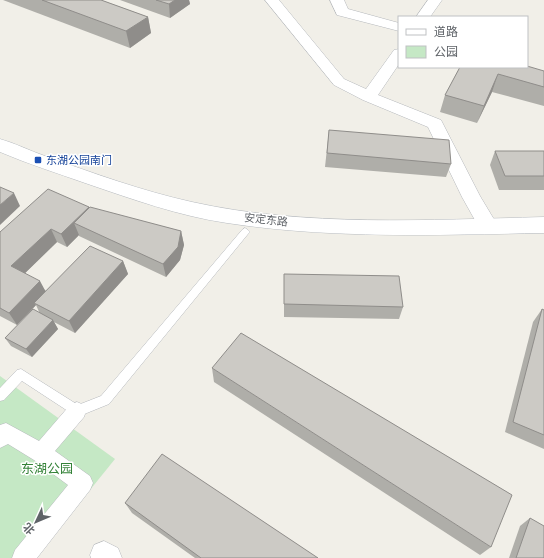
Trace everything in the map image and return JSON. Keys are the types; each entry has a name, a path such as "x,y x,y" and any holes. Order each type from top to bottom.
{"main road":[{"name":"安定东路","path":"0,145 117,187 188,208 226,216 277,222 386,227 544,225"},
{"name":"安定东路","path":"0,160 146,209 221,229 277,236 396,240 544,239"}],"street":[{"path":"272,0 339,82 369,97 435,124 471,197 488,226"},
{"path":"337,0 342,12 398,27"},
{"path":"424,16 435,0"},
{"path":"369,97 398,54"},
{"path":"41,453 77,411"},
{"path":"0,439 6,432 41,453 83,483 23,558"}],"lane":[{"path":"0,396 22,374 77,411 105,400 245,232"}],"green space":[{"name":"东湖公园","path":"0,376 115,459 35,558 0,558"}],"building":[{"path":"42,0 101,0 148,17 126,31"},
{"path":"156,0 175,0 169,4"},
{"path":"528,66 544,71 544,87 498,74 484,106 445,95 459,68 528,68"},
{"path":"329,130 449,140 451,164 327,153"},
{"path":"495,151 544,151 544,176 505,176"},
{"path":"0,187 14,193 0,205"},
{"path":"48,189 89,207 61,234 51,229 11,266 40,281 9,313 0,308 0,232"},
{"path":"90,207 181,231 178,247 163,264 74,223"},
{"path":"90,246 123,261 69,321 34,303"},
{"path":"284,274 399,276 403,307 284,304"},
{"path":"33,309 53,320 26,349 5,338"},
{"path":"542,309 544,310 544,435 513,422"},
{"path":"241,333 512,495 491,547 212,368"},
{"path":"162,454 318,558 201,558 125,503"},
{"path":"530,518 544,526 544,558 516,558"}],"place":[{"name":"东湖公园南门","path":"38,160"}]}
